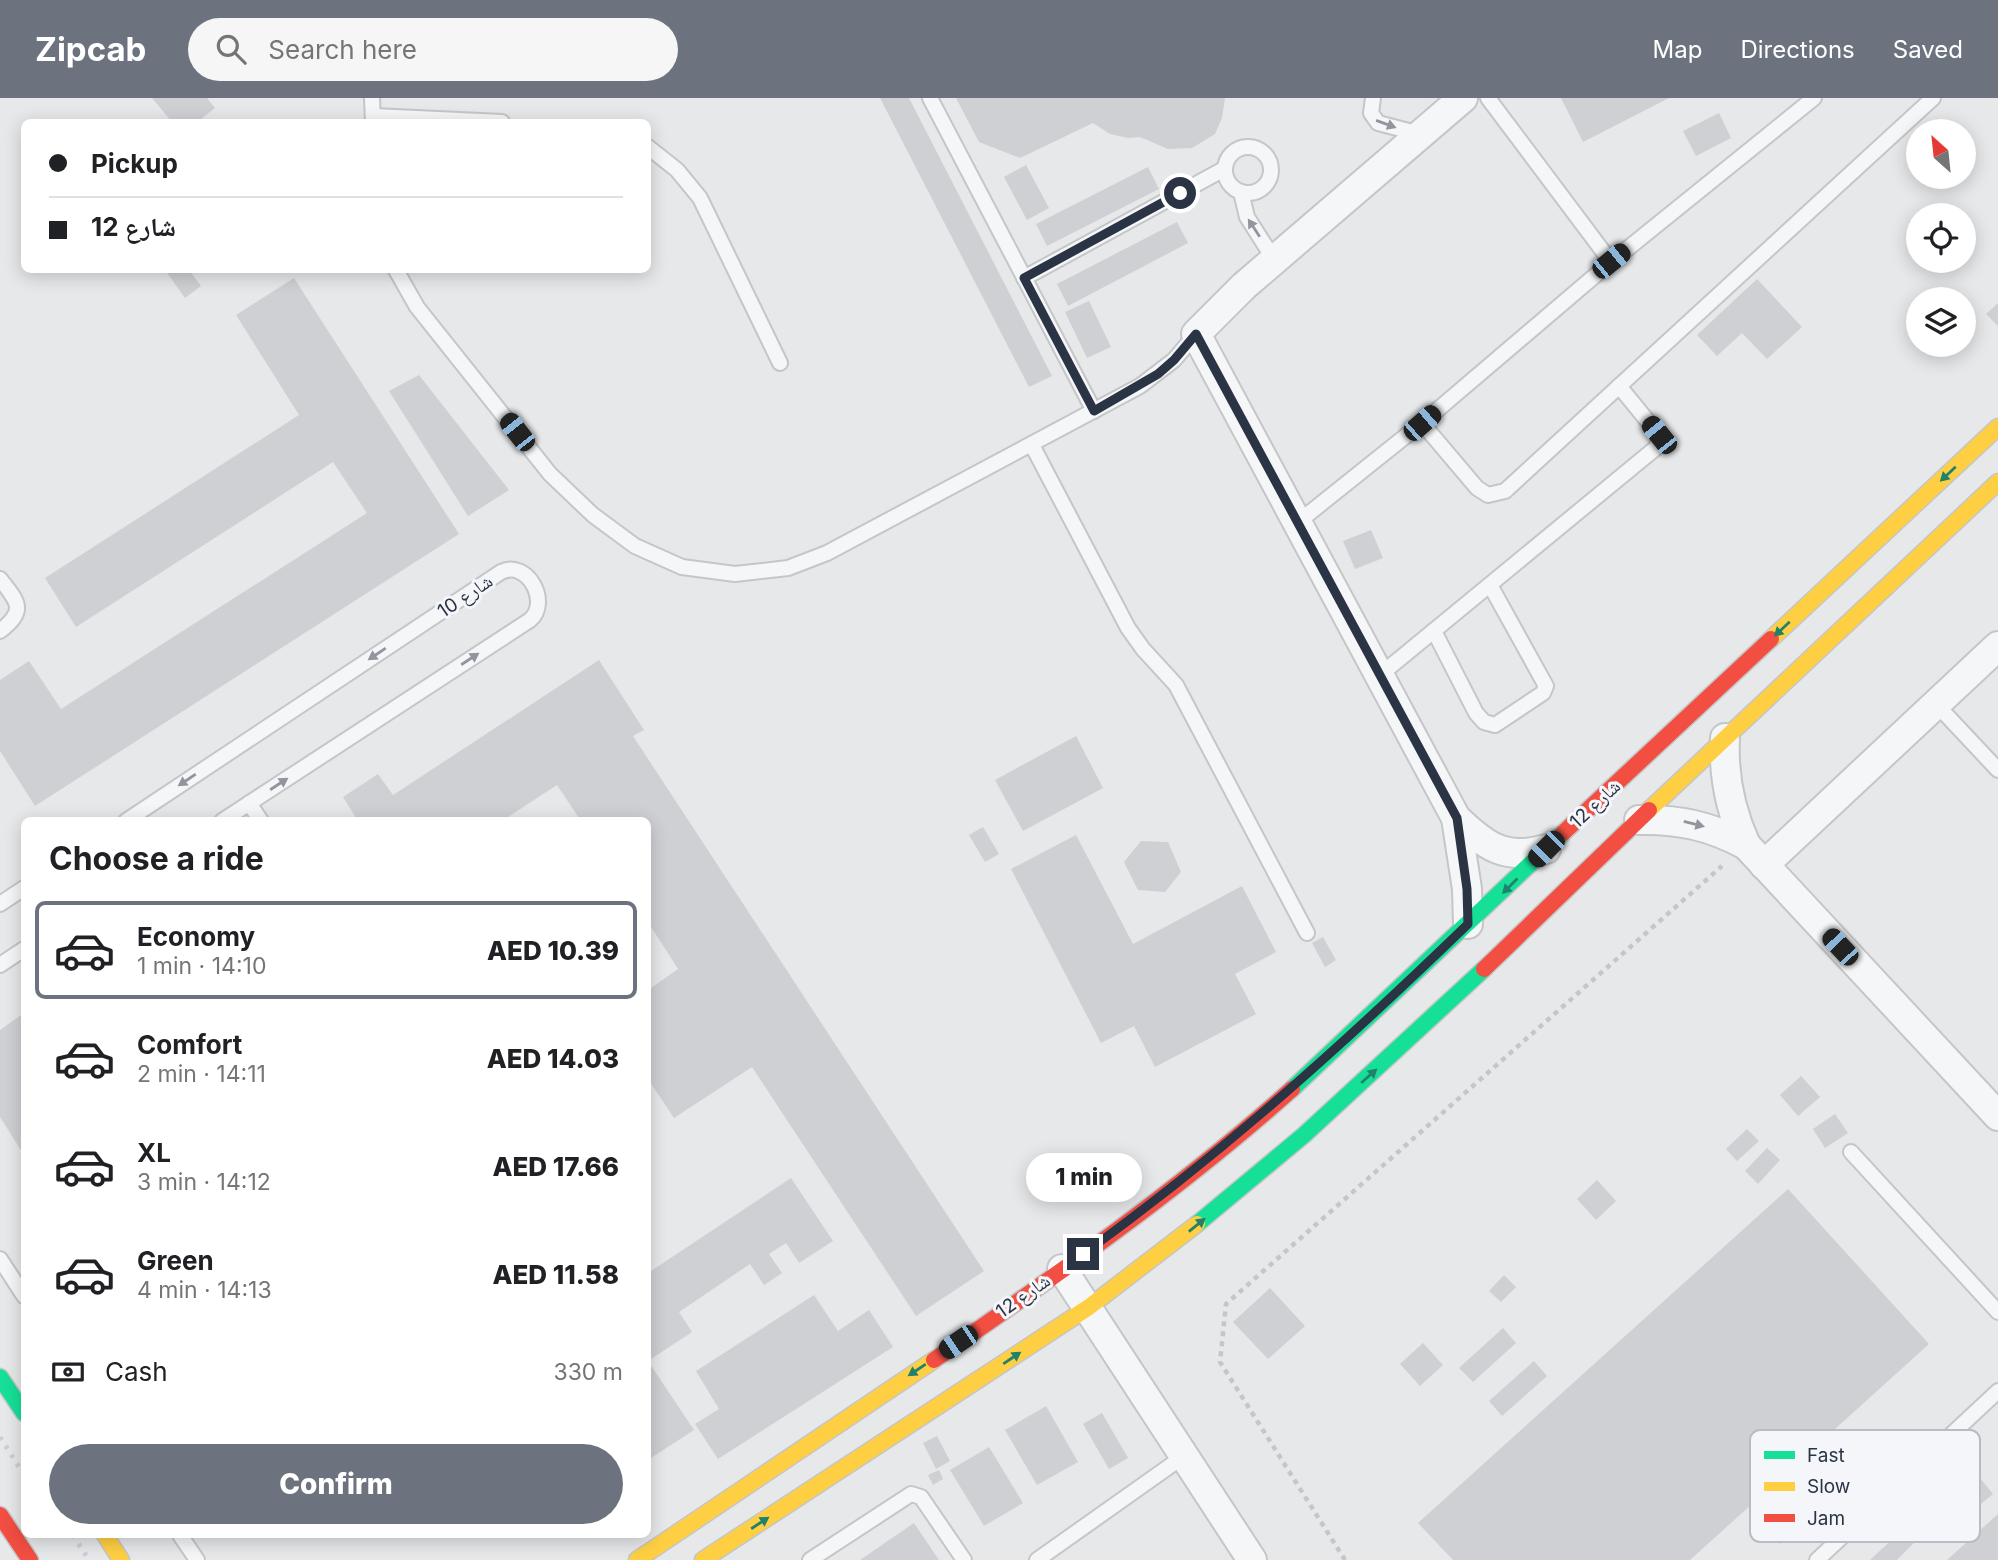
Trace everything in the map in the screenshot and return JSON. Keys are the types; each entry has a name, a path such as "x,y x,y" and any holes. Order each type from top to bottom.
{"street":[{"path":"1463,98 1244,286 1196,334 1457,818 1467,889 1468,924"},
{"name":"شارع 12","path":"703,1560 1089,1307 1151,1262 1304,1133 1449,1002 1639,820 1666,765 1998,427"},
{"name":"شارع 12","path":"637,1560 1062,1269 1205,1163 1283,1097 1498,899 1546,849 1666,765 1725,738 1998,482"},
{"path":"1755,855 1936,704 1998,646"},
{"path":"1725,738 1724,760 1730,802 1755,855"},
{"path":"1457,818 1490,847 1526,855 1546,849"},
{"path":"1639,820 1682,821 1704,826 1755,855 1998,1116"},
{"path":"1062,1269 1252,1560"},
{"path":"0,1377 21,1408"},
{"path":"0,1515 30,1560"},
{"path":"107,1538 121,1560"}],"lane":[{"path":"372,98 373,119"},
{"path":"930,98 1094,411"},
{"path":"1373,98 1371,113 1378,123 1420,134"},
{"path":"1488,98 1611,261"},
{"path":"1297,523 1422,423 1611,261 1814,98"},
{"path":"1422,423 1477,488 1488,495 1505,491 1933,98"},
{"path":"1244,147 1255,148 1269,161 1271,172 1268,182 1251,193 1241,192 1226,180 1224,169 1227,159 1244,147"},
{"path":"651,149 677,170 700,198 780,363"},
{"path":"1024,278 1224,169"},
{"path":"1241,192 1241,201 1247,217 1275,261"},
{"path":"398,273 417,307 550,474 593,515 635,546 682,566 734,574 788,568 827,553 1032,445 1158,374 1196,334"},
{"path":"1380,675 1657,447 1659,435 1619,386"},
{"path":"1032,445 1128,628 1176,685 1307,933"},
{"name":"شارع 10","path":"132,817 501,572 515,569 523,572 539,596 538,610 530,620 228,817"},
{"path":"0,579 17,600 18,609 16,617 0,631"},
{"path":"1434,631 1483,722 1495,724 1543,693 1546,686 1490,585"},
{"path":"1936,704 1998,771"},
{"path":"249,803 258,817"},
{"path":"0,904 21,890"},
{"path":"0,965 21,951"},
{"path":"1850,1152 1998,1312"},
{"path":"0,1259 21,1291"},
{"path":"1956,1430 1998,1391"},
{"path":"1037,1560 1184,1455"},
{"path":"810,1560 911,1494 922,1497 964,1560"},
{"path":"182,1538 197,1560"},
{"path":"1817,1560 1836,1542"}],"path":[{"path":"1345,1560 1220,1362 1226,1304 1755,855"}],"building":[{"path":"152,98 207,98 215,108 201,119 170,119"},
{"path":"880,98 909,98 1052,376 1029,387"},
{"path":"956,98 1225,98 1222,118 1215,134 1192,148 1168,149 1140,137 1128,138 1110,134 1093,123 1020,158 979,142"},
{"path":"1561,98 1669,98 1583,142"},
{"path":"1719,113 1731,138 1696,156 1683,131"},
{"path":"1026,165 1049,208 1027,220 1004,177"},
{"path":"1148,167 1159,189 1047,246 1036,224"},
{"path":"1177,222 1188,243 1068,306 1057,284"},
{"path":"167,273 191,273 201,286 185,298"},
{"path":"294,278 459,534 35,806 0,751 0,680 29,661 61,709 367,513 333,462 76,627 45,578 299,415 236,315"},
{"path":"1757,279 1802,327 1767,359 1742,333 1717,356 1697,335"},
{"path":"1089,301 1111,347 1087,358 1065,312"},
{"path":"1998,303 1998,326 1986,314"},
{"path":"419,375 509,490 468,516 389,391"},
{"path":"1371,530 1383,558 1355,569 1343,541"},
{"path":"599,660 644,730 633,736 984,1271 916,1316 752,1067 674,1118 651,1084 651,988 678,969 651,927 651,817 578,817 557,785 508,817 356,817 343,797 378,774 393,795"},
{"path":"1076,736 1103,788 1023,831 995,780"},
{"path":"983,827 999,854 985,862 969,835"},
{"path":"1076,835 1133,944 1242,886 1276,952 1235,974 1256,1014 1155,1067 1134,1026 1101,1043 1011,869"},
{"path":"1141,841 1168,842 1181,872 1165,892 1138,890 1124,862"},
{"path":"1323,937 1336,960 1325,967 1312,943"},
{"path":"21,1015 21,1150 0,1117 0,1030"},
{"path":"1801,1076 1820,1097 1798,1116 1780,1095"},
{"path":"1835,1114 1848,1133 1825,1148 1813,1129"},
{"path":"1747,1129 1759,1141 1737,1161 1726,1149"},
{"path":"1767,1148 1780,1160 1758,1184 1745,1171"},
{"path":"791,1178 833,1241 799,1263 786,1243 769,1254 782,1273 764,1285 750,1264 679,1312 692,1332 651,1359 651,1271"},
{"path":"1597,1180 1616,1201 1596,1220 1577,1199"},
{"path":"1788,1189 1929,1344 1834,1430 1750,1430 1750,1506 1690,1560 1453,1560 1418,1523"},
{"path":"1504,1275 1516,1287 1501,1302 1489,1291"},
{"path":"1270,1288 1305,1326 1268,1359 1233,1322"},
{"path":"814,1295 838,1331 869,1310 893,1347 718,1459 695,1424 719,1409 696,1371"},
{"path":"1503,1328 1516,1343 1473,1382 1459,1368"},
{"path":"1423,1343 1443,1365 1420,1386 1400,1364"},
{"path":"1534,1361 1547,1376 1502,1416 1489,1401"},
{"path":"651,1366 694,1430 651,1458"},
{"path":"1046,1406 1078,1462 1037,1485 1005,1430"},
{"path":"1102,1413 1128,1458 1109,1469 1083,1424"},
{"path":"937,1436 950,1461 936,1469 923,1443"},
{"path":"989,1447 1023,1503 984,1526 950,1470"},
{"path":"939,1470 943,1479 933,1485 928,1475"},
{"path":"1980,1478 1993,1494 1980,1505"},
{"path":"1998,1514 1998,1560 1947,1560 1967,1542 1980,1542 1980,1530"},
{"path":"914,1523 939,1560 860,1560"},
{"path":"1889,1542 1915,1542 1897,1560 1870,1560"}],"railway":[{"path":"0,1437 21,1470"},
{"path":"75,1538 89,1560"}],"traffic: fast":[{"path":"1292,1089 1563,833"},
{"path":"1197,1224 1304,1135 1484,969"},
{"path":"0,1377 21,1408"}],"traffic: slow":[{"path":"1771,639 1998,427"},
{"path":"1649,810 1998,482"},
{"path":"703,1560 1089,1307 1197,1224"},
{"path":"637,1560 934,1360"},
{"path":"107,1538 121,1560"}],"traffic: jam":[{"path":"1563,833 1771,639"},
{"path":"1484,969 1649,810"},
{"path":"934,1360 1162,1196 1292,1089"},
{"path":"0,1515 30,1560"}],"route":[{"path":"1083,1254 1205,1163 1283,1097 1468,924 1467,889 1457,818 1196,334 1158,374 1094,411 1024,278 1180,193"}]}
